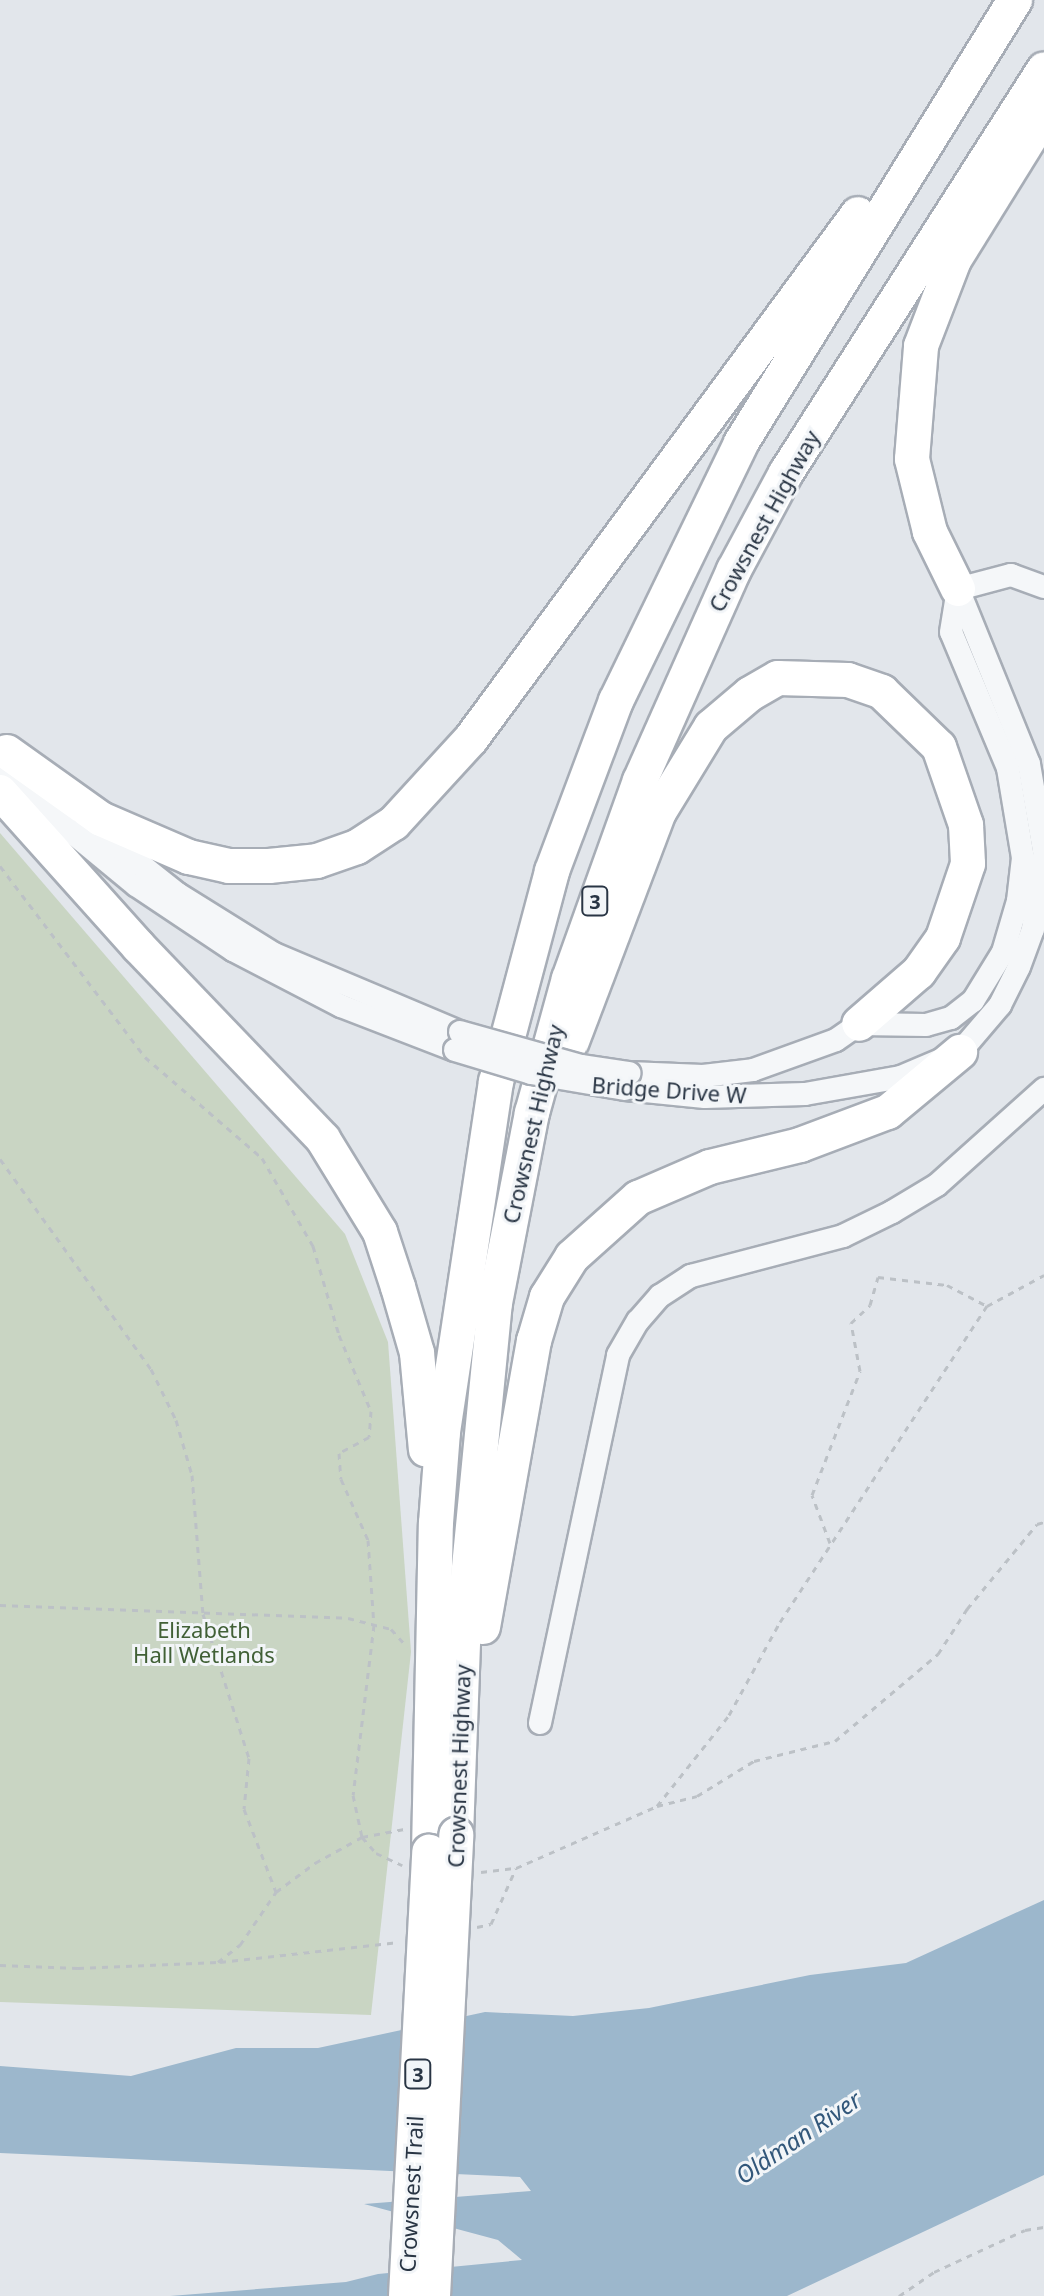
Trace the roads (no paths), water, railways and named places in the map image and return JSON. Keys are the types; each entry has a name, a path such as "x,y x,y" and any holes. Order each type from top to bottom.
{"highway":[{"path":"2,757 101,819 146,842 229,866 317,861 357,847 394,823 471,739 1008,12"},
{"name":"Crowsnest Highway","path":"433,2296 427,1845 436,1523 443,1432 496,1082 552,871 616,701 741,443 1008,12"},
{"name":"Crowsnest Highway","path":"427,1845 461,1769 464,1618 497,1290 550,1039 597,898 687,668 786,473 1044,70"},
{"path":"958,589 930,532 912,459 921,346 954,260 1044,115"},
{"path":"487,1366 552,1097 659,812 711,727 750,694 778,678 848,680 892,699 939,747 966,825 968,864 943,938 919,972 859,1024"},
{"path":"0,792 139,947 323,1139 380,1232 417,1353 425,1417 427,1845"},
{"path":"461,1769 523,1388 547,1297 572,1257 638,1198 710,1167 800,1145 888,1112 960,1052"},
{"name":"Crowsnest Trail","path":"406,2296 427,1845"}],"street":[{"path":"859,1024 926,1025 962,1010 973,1001 1003,952 1018,901 1023,858 1018,810 990,720 951,632 958,589 1011,575 1044,587"},
{"name":"Bridge Drive W","path":"2,757 136,885 233,950 341,1006 457,1041 531,1073 627,1081 717,1097 805,1094 901,1077 960,1052 1000,1005 1033,929 1044,854 1029,764 958,589"},
{"name":"Bridge Drive W","path":"627,1081 753,1070 836,1040 859,1024"},
{"path":"540,1723 618,1355 638,1321 660,1296 691,1276 843,1236 892,1212 937,1185 1044,1089"}],"water":[{"name":"Oldman River","path":"1044,1900 1044,2175 787,2296 170,2296 346,2282 378,2274 522,2260 498,2240 364,2204 531,2191 520,2177 0,2153 0,2066 131,2076 236,2048 318,2048 485,2012 573,2016 649,2008 810,1975 906,1963"}],"park label":[{"name":"Elizabeth Hall Wetlands","path":"204,1642"}]}
